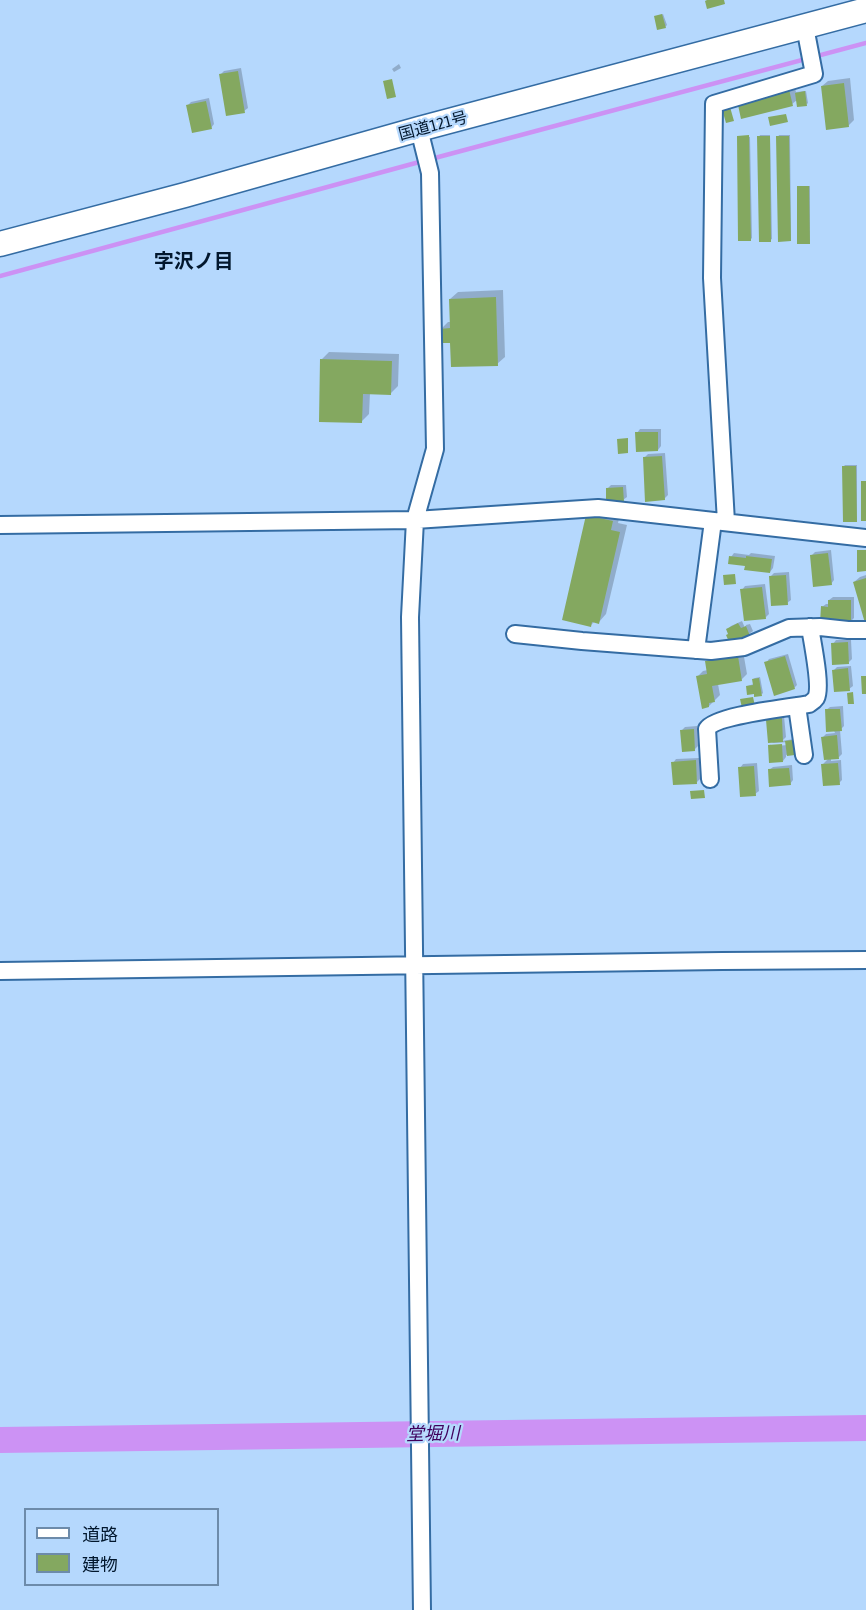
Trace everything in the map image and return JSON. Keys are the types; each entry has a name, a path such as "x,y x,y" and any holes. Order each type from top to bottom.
{"highway":[{"name":"国道121号","path":"0,244 866,10"}],"street":[{"path":"696,650 720,521 712,279 714,104 814,74 805,27"},
{"path":"419,129 430,173 435,449 415,520 410,617 422,1610"},
{"path":"0,525 415,520 598,508 866,538"},
{"path":"710,779 706,729 709,725 755,712 809,704 815,700 818,684 810,627"},
{"path":"515,634 711,651 744,647 789,628 866,630"},
{"path":"797,706 804,755"},
{"path":"0,972 866,960"}],"building":[{"path":"724,0 725,4 707,9 705,1"},
{"path":"662,14 666,28 657,30 654,16"},
{"path":"238,71 245,113 226,116 219,74"},
{"path":"392,79 396,97 387,99 383,81"},
{"path":"844,83 849,127 826,130 821,86"},
{"path":"788,85 793,106 741,119 738,105"},
{"path":"805,91 807,106 797,107 795,93"},
{"path":"206,101 212,129 192,133 186,105"},
{"path":"730,107 734,121 726,123 722,109"},
{"path":"786,114 788,122 770,126 768,117"},
{"path":"749,135 751,241 738,241 737,136"},
{"path":"757,136 770,136 771,242 759,242"},
{"path":"776,136 789,136 791,241 778,242"},
{"path":"797,186 809,186 810,244 797,244"},
{"path":"496,297 498,366 451,367 450,343 440,343 439,329 450,328 449,299"},
{"path":"320,359 392,361 391,395 363,394 362,423 319,422"},
{"path":"635,432 658,432 658,451 636,452"},
{"path":"628,438 628,453 618,454 617,439"},
{"path":"662,456 665,500 645,502 643,457"},
{"path":"842,466 856,466 857,522 843,522"},
{"path":"861,481 866,481 866,521 861,521"},
{"path":"623,487 624,502 606,503 606,488"},
{"path":"586,515 613,521 611,530 620,532 599,624 592,622 591,627 562,620"},
{"path":"857,550 866,550 866,571 857,572"},
{"path":"828,553 832,585 813,587 810,555"},
{"path":"729,556 772,559 770,573 744,570 745,566 728,564"},
{"path":"735,574 736,584 724,585 723,575"},
{"path":"786,575 788,605 771,606 769,576"},
{"path":"866,578 866,623 865,623 853,582"},
{"path":"762,587 766,619 744,621 740,589"},
{"path":"828,600 851,600 851,623 820,623 821,606 828,607"},
{"path":"738,623 741,628 746,626 750,636 730,644 726,629"},
{"path":"848,642 849,664 832,665 831,643"},
{"path":"738,656 742,681 712,686 715,702 709,703 709,707 702,709 696,676 707,674 705,661"},
{"path":"785,656 795,689 774,696 764,662"},
{"path":"848,668 850,691 834,692 832,670"},
{"path":"861,676 866,676 866,694 862,694"},
{"path":"759,678 762,696 747,695 746,686 753,685 752,679"},
{"path":"853,692 854,704 848,704 847,693"},
{"path":"753,697 755,706 742,708 740,699"},
{"path":"825,709 840,709 842,731 826,732"},
{"path":"782,718 783,742 768,743 766,720"},
{"path":"694,729 695,751 682,752 680,730"},
{"path":"837,735 839,759 824,760 821,737"},
{"path":"793,740 795,755 787,756 785,741"},
{"path":"782,744 783,762 769,763 768,745"},
{"path":"696,760 697,784 673,785 671,762"},
{"path":"838,763 840,785 823,786 821,764"},
{"path":"754,766 756,796 740,797 738,767"},
{"path":"789,768 791,785 769,787 768,769"},
{"path":"704,790 705,798 691,799 690,791"}],"waterway":[{"path":"431,159 866,43"},
{"path":"0,276 423,161"},
{"name":"堂堀川","path":"0,1440 866,1428"}],"district":[{"name":"字沢ノ目","path":"194,262"}]}
